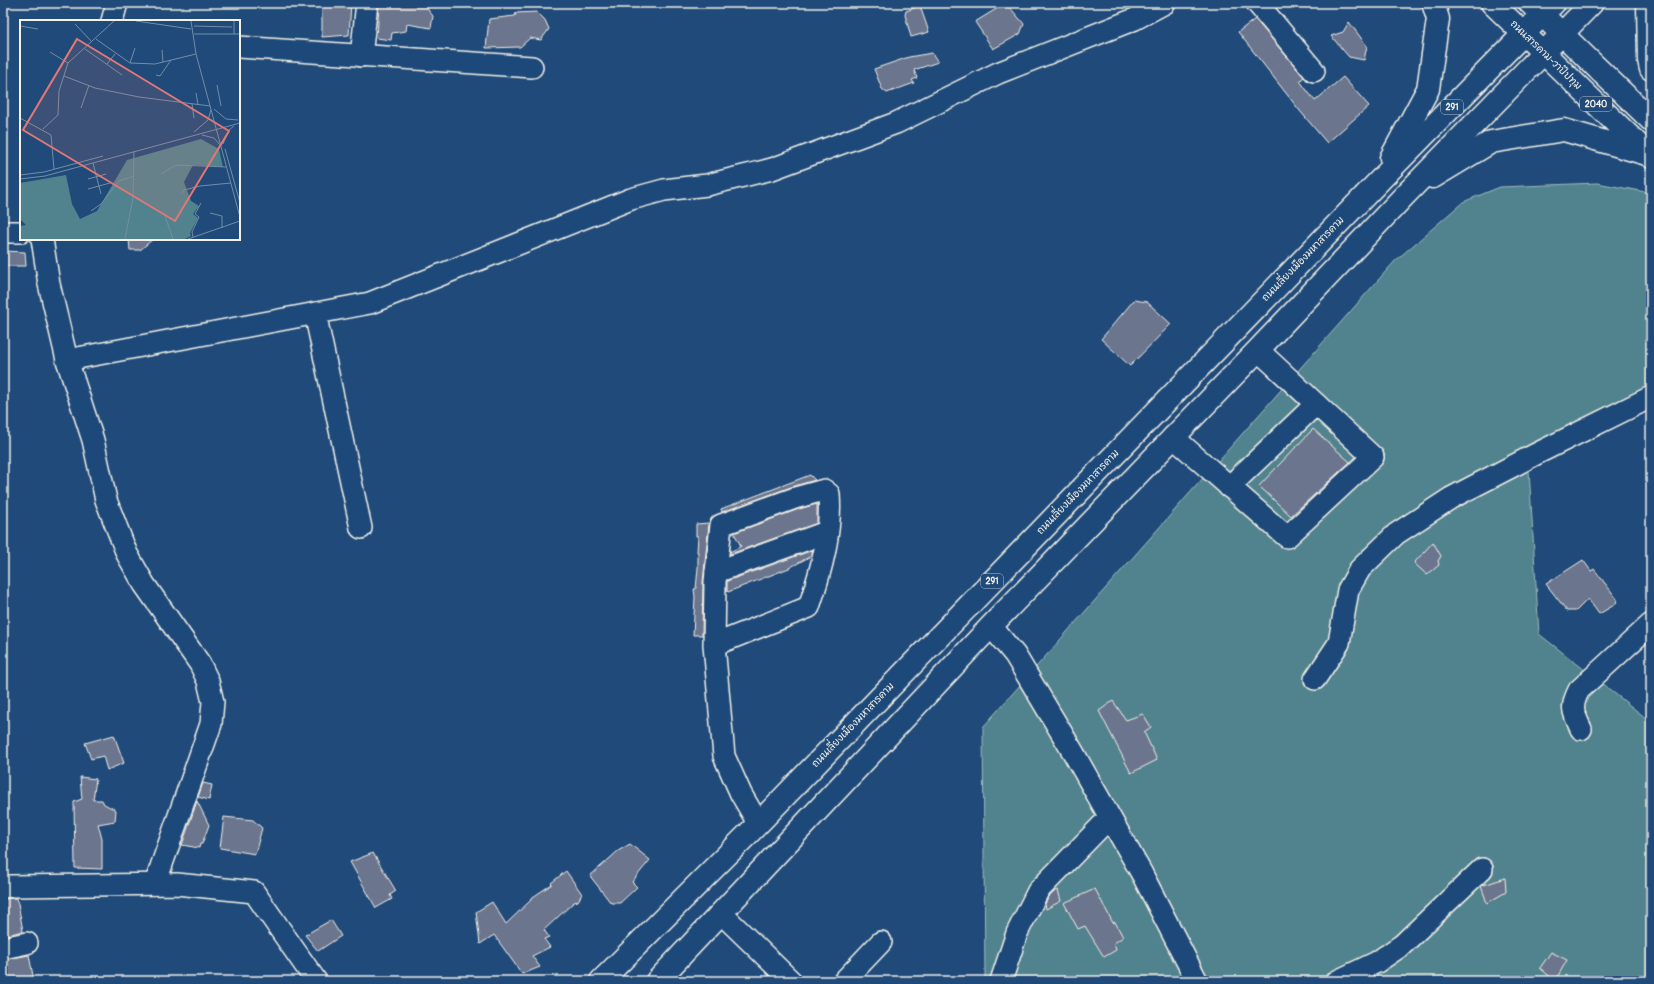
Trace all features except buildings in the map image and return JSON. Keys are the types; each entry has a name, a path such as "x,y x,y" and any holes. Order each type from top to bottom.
{"main road":[{"path":"1380,179 1428,89 1438,19 1433,3"},
{"name":"ถนนสารคาม-วาปีปทุม","path":"1492,3 1650,156"},
{"name":"291","path":"657,981 991,626 1258,350 1405,195 1592,3"},
{"path":"1648,3 1649,60 1651,69"},
{"name":"ถนนเลี่ยงเมืองมหาสารคาม","path":"601,981 758,822 1380,179 1524,34 1542,7"},
{"name":"2040","path":"1542,7 1562,34 1651,120"},
{"path":"1405,195 1491,142 1564,130 1650,156"}],"street":[{"path":"112,20 117,3"},
{"path":"361,56 367,3"},
{"path":"67,360 370,303 631,199 664,190 706,185 780,166 896,123 998,73 1135,19 1165,3"},
{"path":"1257,3 1314,71"},
{"path":"240,47 532,67"},
{"path":"3,232 20,232"},
{"path":"42,240 49,284 67,360 93,440 106,500 127,554 144,584 200,664 208,681 213,702 211,724 155,884"},
{"path":"315,313 361,528"},
{"path":"1173,437 1287,537 1373,458 1258,350"},
{"path":"1315,679 1339,643 1348,590 1360,569 1396,534 1451,498 1538,452 1651,397"},
{"path":"1229,487 1316,404"},
{"path":"714,646 809,607 820,574 830,513 829,494 824,490 795,498 721,525 716,572 714,646 724,756 741,794 758,822"},
{"path":"716,572 827,532"},
{"path":"1582,728 1573,712 1574,700 1579,690 1651,624"},
{"path":"991,626 1014,655 1073,752 1142,874 1197,981"},
{"path":"1001,981 1017,934 1038,891 1109,818"},
{"path":"1337,981 1377,962 1402,945 1482,869"},
{"path":"3,887 177,884 254,892 316,981"},
{"path":"721,913 790,981"},
{"path":"844,981 881,942"},
{"path":"3,948 28,943"}],"green space":[{"path":"1597,183 1651,193 1651,388 1528,454 1539,634 1651,722 1651,981 985,981 983,727 1395,261 1463,202 1500,187"}]}
